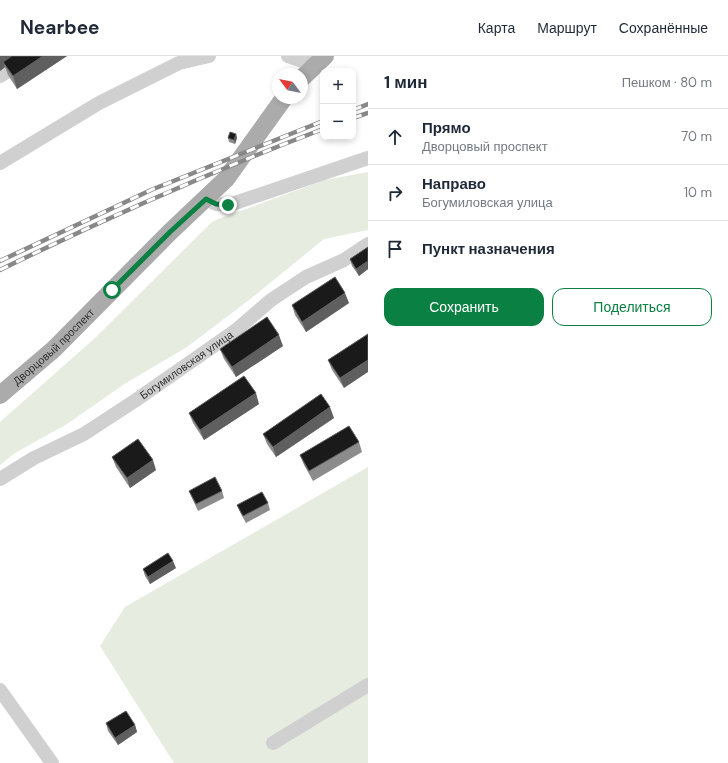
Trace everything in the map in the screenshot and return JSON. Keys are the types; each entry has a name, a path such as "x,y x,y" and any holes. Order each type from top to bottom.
{"main road":[{"path":"308,72 320,61"},
{"name":"Дворцовый проспект","path":"0,395 54,349 170,232 226,179 279,104"}],"street":[{"path":"0,76 31,56"},
{"path":"0,163 106,100 179,63 209,56"},
{"path":"288,56 320,61"},
{"path":"206,199 216,204 228,205 368,158"},
{"name":"Богумиловская улица","path":"0,479 34,458 84,434 129,405 235,331 271,300 300,280 344,260 368,244"},
{"path":"273,743 368,685"},
{"path":"0,690 52,763"}],"shaded area":[{"path":"368,172 368,230 324,239 249,300 187,347 126,383 67,424 15,453 0,465 0,422 95,338 213,221 325,180"},
{"path":"368,467 368,763 174,763 100,646 125,607"}],"building":[{"path":"12,56 43,56 13,76 3,62"},
{"path":"230,132 236,134 234,140 228,138"},
{"path":"368,247 368,261 356,269 350,259"},
{"path":"335,277 345,293 302,322 292,305"},
{"path":"267,317 279,335 232,367 220,349"},
{"path":"368,334 368,360 340,378 328,360"},
{"path":"244,376 256,393 200,430 189,413"},
{"path":"321,394 330,407 273,447 263,434"},
{"path":"349,426 359,442 309,471 300,455"},
{"path":"138,439 153,460 127,478 112,457"},
{"path":"215,477 222,491 196,504 189,491"},
{"path":"262,492 268,503 243,516 237,505"},
{"path":"168,553 173,561 148,577 143,569"},
{"path":"126,711 135,725 115,738 106,723"}],"railway":[{"path":"356,109 368,104"},
{"path":"356,117 368,113"},
{"path":"0,261 151,190 320,122"},
{"path":"0,270 160,196 241,161 320,130"}],"route":[{"path":"112,290 170,232 206,199 216,204 228,205"}]}
